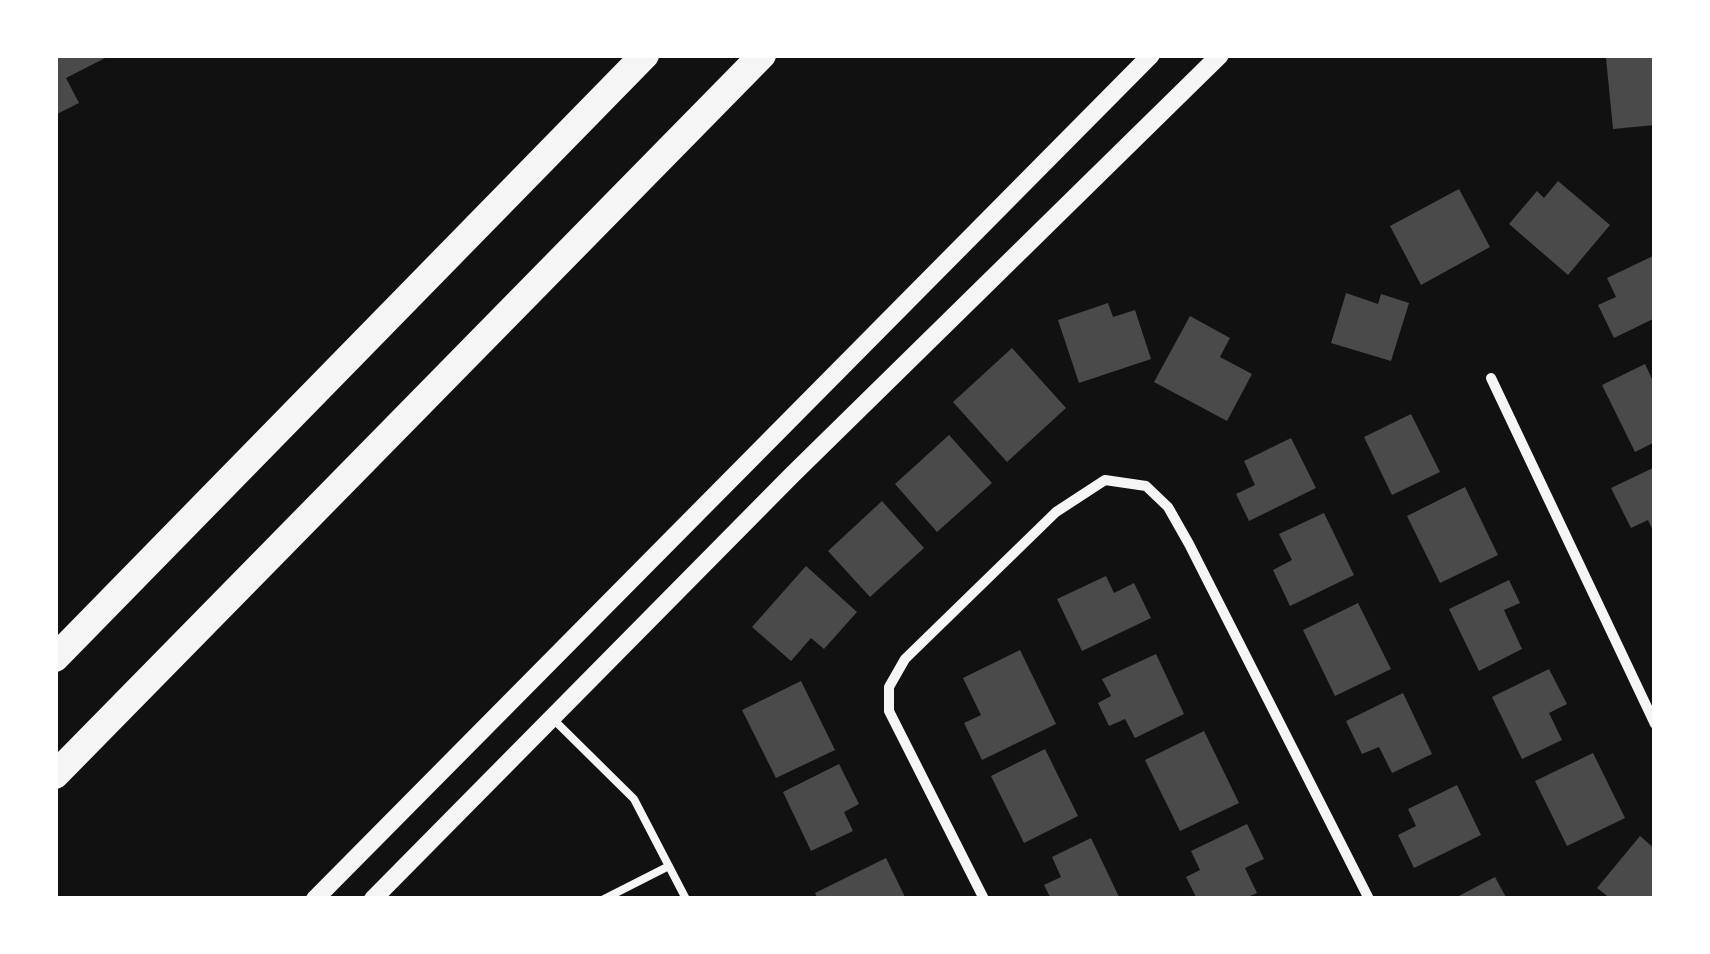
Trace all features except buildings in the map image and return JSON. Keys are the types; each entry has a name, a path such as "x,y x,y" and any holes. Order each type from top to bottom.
{"highway":[{"path":"55,658 645,55"},
{"path":"55,776 762,55"}],"street":[{"path":"315,899 1151,55"},
{"path":"373,899 792,474 1220,55"},
{"path":"1491,378 1655,724"},
{"path":"984,899 889,711 890,687 906,658 1056,512 1105,480 1146,486 1168,508 1369,899"}],"lane":[{"path":"552,718 634,799 686,899"},
{"path":"604,899 669,866"}]}
